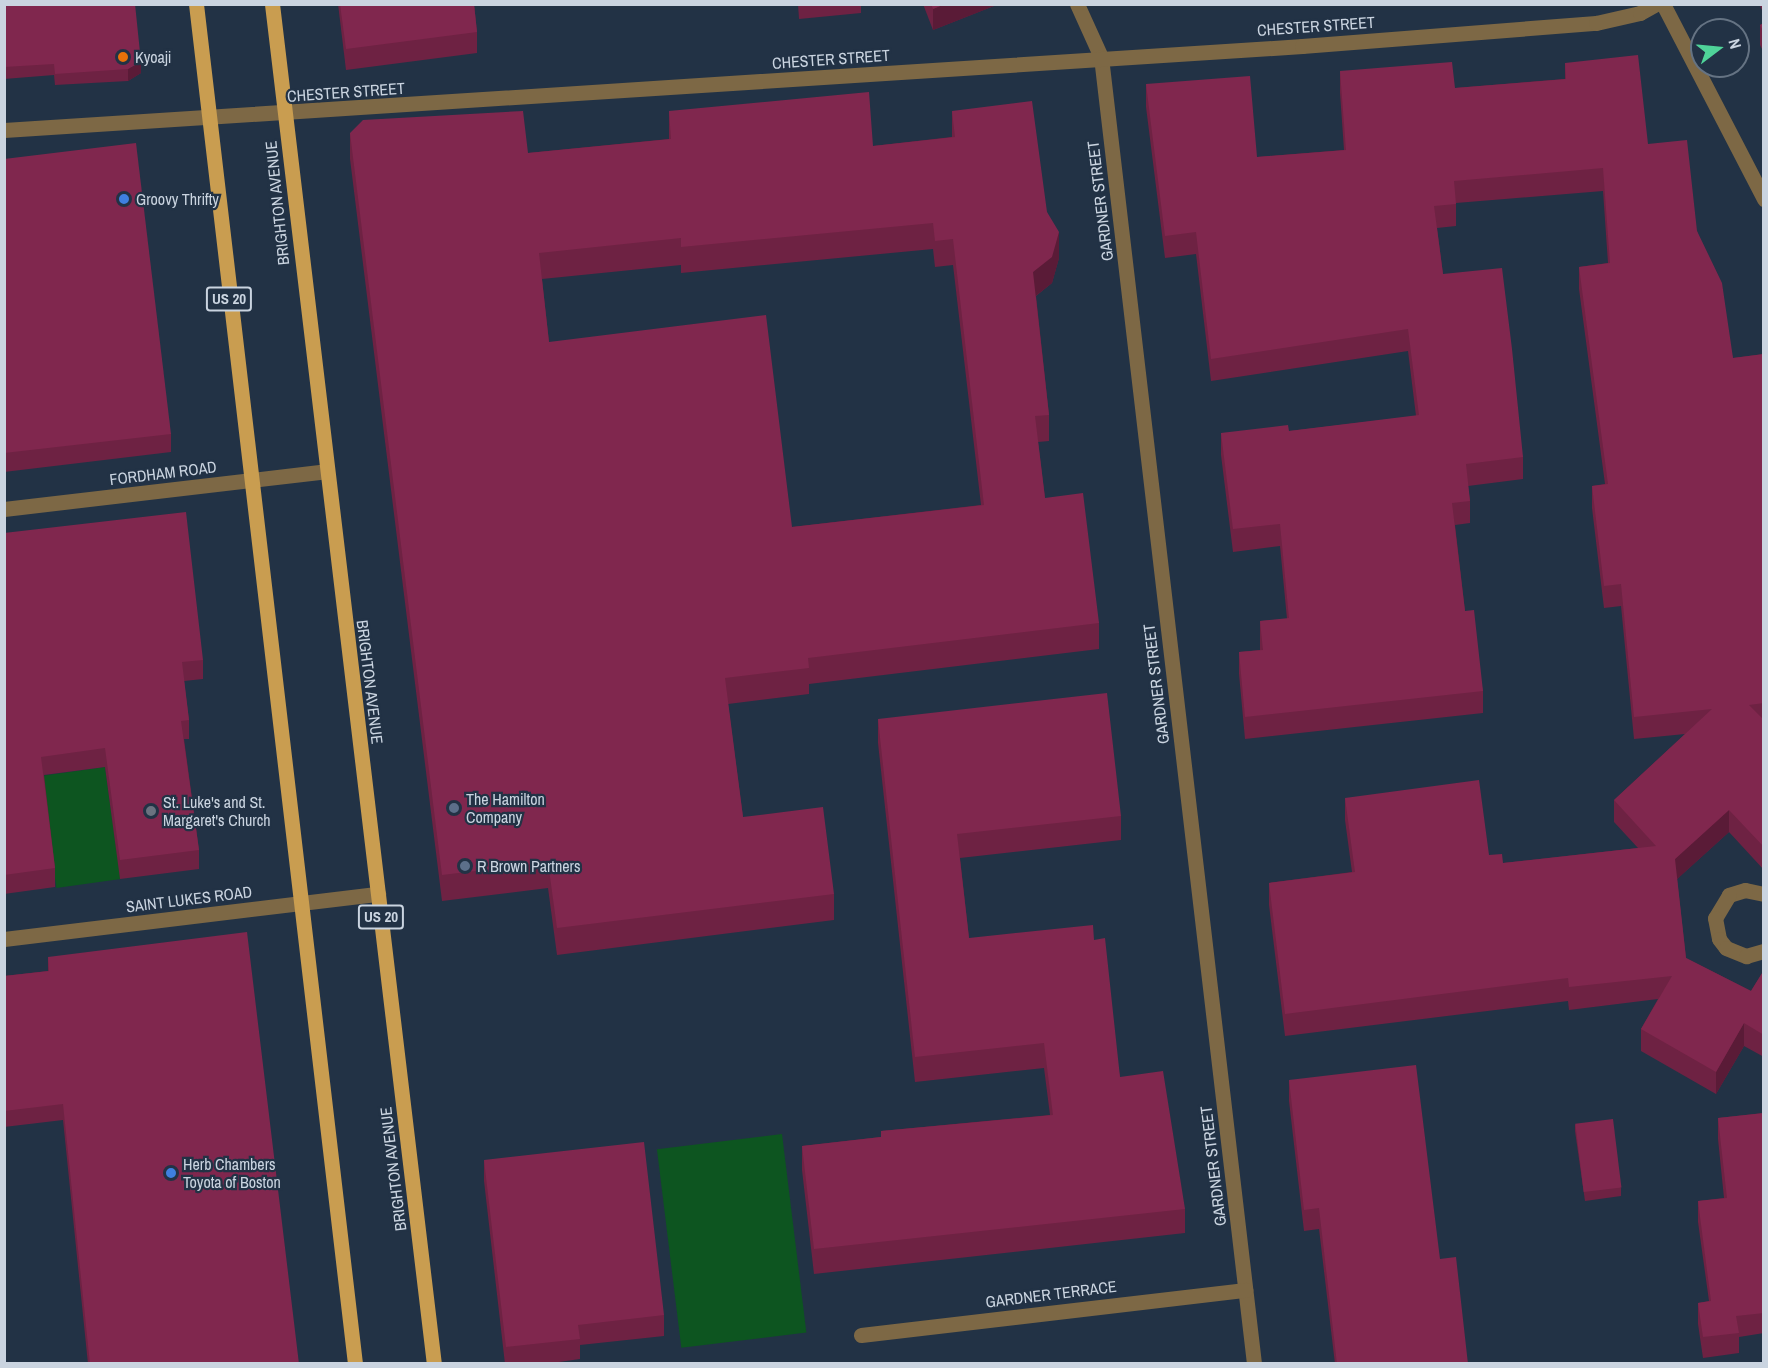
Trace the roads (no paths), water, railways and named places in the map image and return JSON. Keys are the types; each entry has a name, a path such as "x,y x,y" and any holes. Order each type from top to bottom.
{"main road":[{"name":"US 20","path":"196,4 249,480 355,1364"},
{"name":"BRIGHTON AVENUE","path":"272,4 434,1364"}],"street":[{"name":"GARDNER STREET","path":"1077,4 1101,57 1254,1364"},
{"name":"CHESTER STREET","path":"4,130 285,114 1596,23 1640,13 1656,4"},
{"path":"1663,4 1764,199"},
{"name":"FORDHAM ROAD","path":"4,510 326,471"},
{"path":"1764,894 1745,890 1729,895 1715,918 1719,939 1726,948 1746,956 1764,951"},
{"name":"SAINT LUKES ROAD","path":"4,939 378,894"},
{"name":"GARDNER TERRACE","path":"861,1335 1245,1290"}],"place":[{"name":"Kyoaji","path":"123,57"},
{"name":"Groovy Thrifty","path":"124,199"},
{"name":"The Hamilton Company","path":"454,808"},
{"name":"St. Luke's and St. Margaret's Church","path":"151,811"},
{"name":"R Brown Partners","path":"465,866"},
{"name":"Herb Chambers Toyota of Boston","path":"171,1173"}]}
